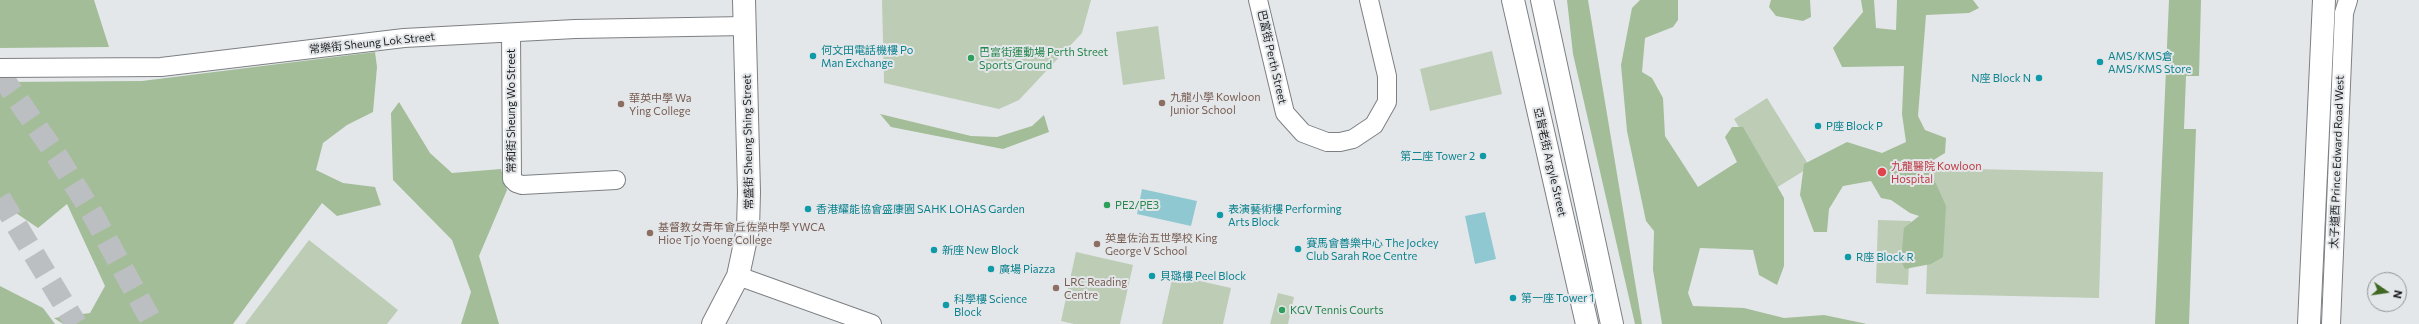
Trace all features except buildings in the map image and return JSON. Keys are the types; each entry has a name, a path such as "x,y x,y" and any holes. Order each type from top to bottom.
{"main road":[{"name":"常盛街 Sheung Shing Street","path":"712,324 738,276 749,213 744,0"},
{"name":"亞皆老街 Argyle Street","path":"1513,0 1587,324"},
{"path":"1542,0 1612,324"},
{"name":"太子道西 Prince Edward Road West","path":"2309,324 2324,0"}],"street":[{"name":"巴富街 Perth Street","path":"1258,0 1281,101 1293,124 1303,132 1327,142 1340,142 1353,139 1374,125 1382,114 1388,89 1369,0"},
{"name":"太子道西 Prince Edward Road West","path":"2331,324 2344,13 2348,0"},
{"name":"常樂街 Sheung Lok Street","path":"0,68 161,67 404,38 575,29 745,26"},
{"name":"常和街 Sheung Wo Street","path":"511,33 512,179 516,183 522,185 616,180"},
{"path":"738,276 872,324"}],"green space":[{"path":"0,0 94,0 109,47 0,48"},
{"name":"巴富街運動場 Perth Street Sports Ground","path":"882,0 1091,0 1082,33 1019,100 999,109 884,83"},
{"path":"1567,0 1588,0 1642,324 1635,324 1573,54"},
{"path":"1640,0 1678,0 1678,20 1673,27 1645,38 1642,72 1652,78 1663,98 1665,136 1698,187 1737,162 1725,137 1732,127 1743,127 1784,198 1784,266 1777,285 1759,275 1753,250 1700,248 1688,293 1693,306 1744,308 1784,318 1824,315 1867,324 1662,324 1653,270 1654,231 1646,221 1627,131 1621,65 1632,8"},
{"path":"1771,0 1810,0 1811,17 1803,21 1776,16 1769,7"},
{"path":"1861,0 1874,0 1876,28 1896,30 1897,0 1973,0 1979,8 1969,13 1926,15 1918,116 1925,130 1946,138 1945,153 1927,164 1946,206 1943,257 1931,264 1905,269 1901,261 1904,228 1919,216 1910,213 1891,200 1881,198 1871,181 1843,186 1829,209 1827,232 1814,232 1800,195 1804,164 1847,142 1882,153 1906,142 1902,114 1904,66 1842,67 1833,48 1863,12"},
{"path":"2169,0 2201,0 2199,76 2186,76 2184,129 2196,129 2189,324 2155,324"},
{"path":"1158,26 1165,79 1123,85 1116,32"},
{"path":"1492,51 1502,94 1430,111 1420,69"},
{"path":"375,52 377,67 373,112 347,125 323,143 316,170 343,183 375,187 381,205 337,216 322,203 233,324 63,324 54,318 90,313 105,286 67,204 38,228 0,202 0,82 142,81"},
{"path":"1767,98 1810,167 1776,188 1734,119"},
{"path":"399,102 430,153 452,173 501,169 507,190 479,256 499,324 461,324 471,292 452,240 393,180 391,113"},
{"path":"880,114 971,136 997,137 1032,126 1044,115 1049,132 1003,149 891,127"},
{"path":"1930,168 2103,172 2099,298 1926,294"},
{"path":"1878,220 1911,221 1908,285 1876,283"},
{"path":"309,240 398,310 387,324 245,324"},
{"path":"1076,252 1133,265 1120,324 1074,324 1061,321"},
{"path":"1173,275 1231,288 1223,324 1162,324"},
{"path":"0,286 43,308 55,324 0,324"},
{"name":"KGV Tennis Courts","path":"1278,293 1294,297 1288,324 1270,324"}],"water":[{"path":"1142,189 1197,201 1191,226 1137,214"},
{"path":"1485,212 1496,259 1475,264 1465,216"}],"tunnel":[{"path":"0,74 57,156 92,213 153,324"},
{"path":"0,198 76,324"}],"place":[{"name":"何文田電話機樓 Po Man Exchange","path":"813,56"},
{"name":"巴富街運動場 Perth Street Sports Ground","path":"971,58"},
{"name":"AMS/KMS倉 AMS/KMS Store","path":"2100,62"},
{"name":"N座 Block N","path":"2039,78"},
{"name":"九龍小學 Kowloon Junior School","path":"1162,103"},
{"name":"華英中學 Wa Ying College","path":"621,104"},
{"name":"P座 Block P","path":"1818,126"},
{"name":"第二座 Tower 2","path":"1483,156"},
{"name":"九龍醫院 Kowloon Hospital","path":"1882,172"},
{"name":"PE2/PE3","path":"1107,205"},
{"name":"香港耀能協會盛康園 SAHK LOHAS Garden","path":"808,209"},
{"name":"表演藝術樓 Performing Arts Block","path":"1220,215"},
{"name":"基督教女青年會丘佐榮中學 YWCA Hioe Tjo Yoeng College","path":"650,233"},
{"name":"英皇佐治五世學校 King George V School","path":"1097,244"},
{"name":"賽馬會善樂中心 The Jockey Club Sarah Roe Centre","path":"1298,249"},
{"name":"新座 New Block","path":"934,250"},
{"name":"R座 Block R","path":"1848,257"},
{"name":"廣場 Piazza","path":"991,269"},
{"name":"貝璐樓 Peel Block","path":"1152,276"},
{"name":"LRC Reading Centre","path":"1056,288"},
{"name":"第一座 Tower 1","path":"1513,298"},
{"name":"科學樓 Science Block","path":"946,305"},
{"name":"KGV Tennis Courts","path":"1282,310"}]}
